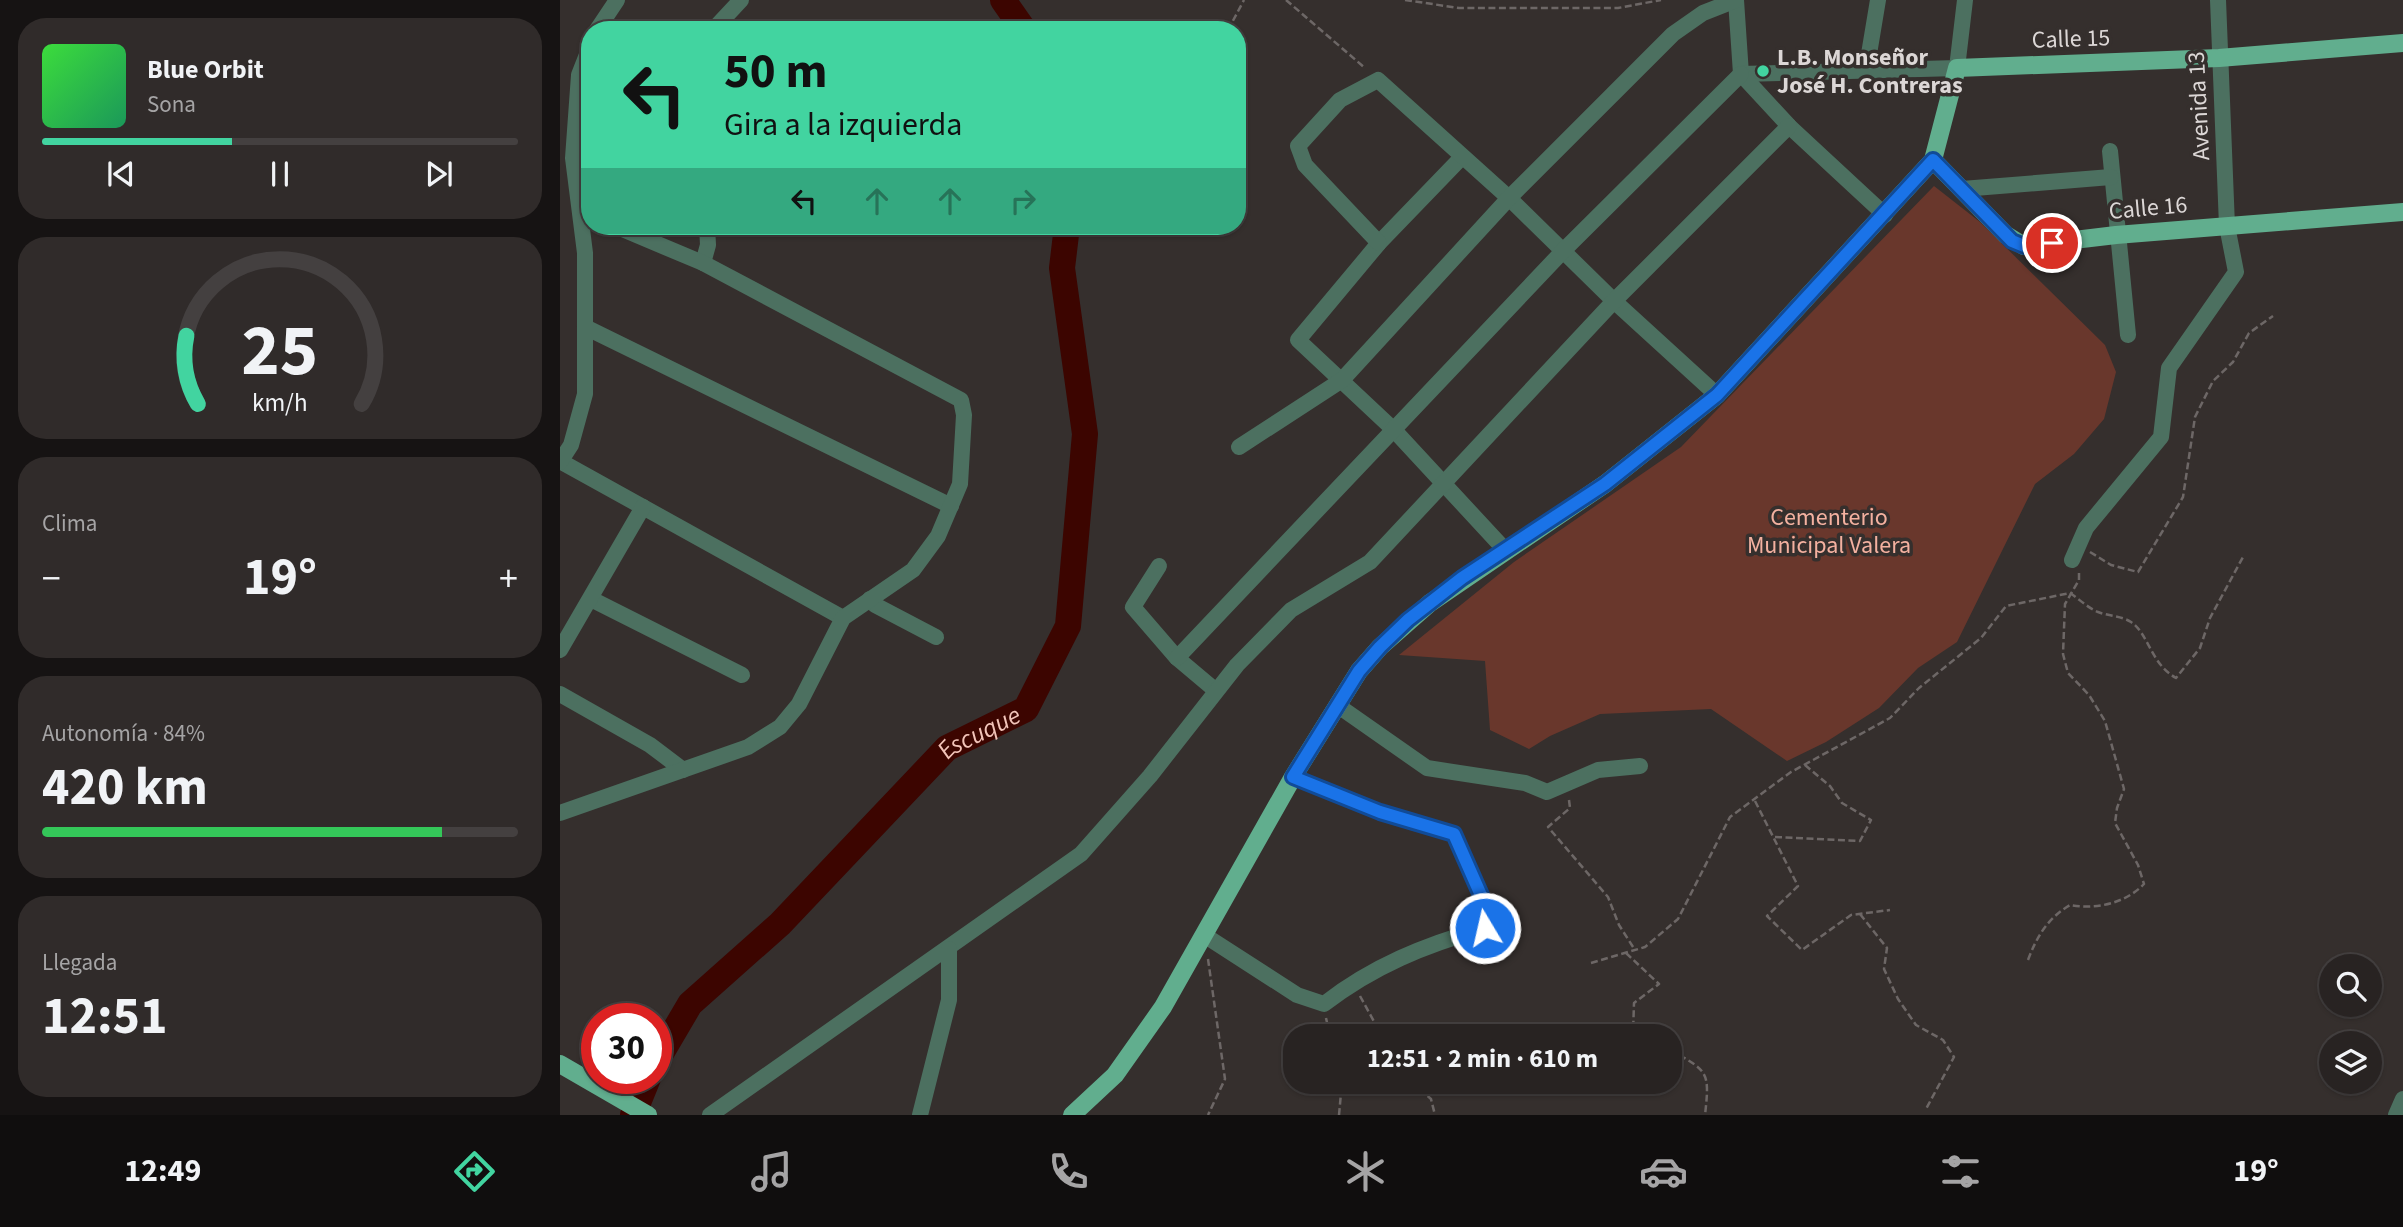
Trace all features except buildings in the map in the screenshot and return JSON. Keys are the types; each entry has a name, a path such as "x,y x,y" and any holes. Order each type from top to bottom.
{"main road":[{"name":"Calle 15","path":"1957,68 2219,58 2403,43"},
{"path":"1072,1115 1115,1075 1163,1007 1293,777 1359,671 1408,620 1462,578 1605,484 1717,395 1933,160 1957,68"},
{"name":"Calle 16","path":"1933,160 2006,235 2024,246 2116,235 2403,212"},
{"path":"560,1064 648,1115"}],"street":[{"path":"603,21 617,0"},
{"path":"721,21 741,0"},
{"path":"1239,447 1342,380 1509,198 1673,34 1703,13 1736,0 1741,74 1789,126 1885,215"},
{"path":"1866,72 1878,0"},
{"path":"1957,68 1965,0"},
{"name":"Avenida 13","path":"2075,552 2086,528 2161,437 2169,368 2236,272 2227,226 2218,0"},
{"name":"Calle 15","path":"1741,74 1957,68"},
{"path":"581,70 581,100"},
{"path":"1177,657 1563,251 1741,74"},
{"path":"1379,243 1305,166 1298,146 1340,100 1378,80 1509,198 1614,301 1717,395"},
{"path":"710,1115 1081,854 1150,776 1214,690 1292,610 1370,562 1443,480 1614,301 1789,126"},
{"path":"581,132 573,158 581,197"},
{"path":"2110,151 2116,235 2128,335"},
{"path":"1462,157 1379,243 1298,340 1394,430 1506,551"},
{"path":"1962,189 2111,177"},
{"path":"585,235 585,394 560,462 843,618"},
{"path":"560,813 748,747 780,727 799,704 843,618 913,570 938,536 960,484 964,415 961,400 703,263 636,235"},
{"path":"703,263 707,235"},
{"path":"585,327 951,506"},
{"path":"560,650 643,507"},
{"path":"1159,566 1133,607 1177,657 1214,690"},
{"path":"591,599 742,675"},
{"path":"870,599 875,606 936,637"},
{"path":"560,694 650,745 683,769"},
{"path":"1337,705 1427,768 1525,783 1547,792 1598,770 1640,766"},
{"path":"1204,935 1297,995 1324,1004 1352,982 1391,960 1438,941 1485,928 1484,902 1454,834 1380,812 1293,777"},
{"path":"920,1115 949,1000 949,949"},
{"path":"2396,1115 2403,1099"}],"path":[{"path":"1233,21 1244,0"},
{"path":"1286,0 1378,80"},
{"path":"1405,0 1459,8 1618,8 1661,0"},
{"path":"2075,552 2138,572 2183,497 2195,417 2213,381 2233,362 2249,333 2273,316"},
{"path":"2028,960 2035,942 2053,916 2070,905 2087,908 2131,897 2144,884 2138,865 2115,823 2124,789 2105,721 2089,695 2068,673 2066,664 2065,604 2079,580 2075,552"},
{"path":"1591,962 1645,947 1678,919 1730,817 1805,765 1890,718 1919,688 1981,638 2006,606 2070,593 2095,611 2130,621 2140,631 2152,655 2166,672 2176,678 2200,648 2210,618 2243,557"},
{"path":"1776,837 1860,841 1871,820 1842,803 1830,786 1805,765"},
{"path":"1561,785 1570,808 1548,827 1608,897 1619,925 1635,950"},
{"path":"1755,801 1776,837 1798,886 1767,916 1802,950 1851,915 1889,910"},
{"path":"1860,914 1887,948 1884,970 1898,999 1916,1025 1943,1040 1954,1057 1926,1109"},
{"path":"1204,935 1225,1079 1208,1115"},
{"path":"1626,953 1659,984 1634,1003 1633,1024"},
{"path":"1352,982 1375,1024"},
{"path":"1324,1004 1328,1024"},
{"path":"1682,1056 1698,1065 1709,1082 1705,1115"},
{"path":"1339,1115 1341,1094"},
{"path":"1425,1094 1431,1100 1435,1115"}],"green space":[{"name":"Cementerio Municipal Valera","path":"1934,186 1980,222 2105,345 2116,372 2104,419 2074,454 2035,484 1957,642 1918,668 1879,708 1826,742 1787,761 1711,709 1600,714 1550,736 1529,749 1490,730 1485,661 1399,655 1514,562 1681,447"}],"waterway":[{"name":"Escuque","path":"1003,0 1018,21"},
{"name":"Escuque","path":"672,1035 690,1004 780,924 947,748 1026,709 1068,626 1085,434 1062,268 1066,235"},
{"name":"Escuque","path":"633,1115 642,1094"}],"place":[{"name":"L.B. Monseñor José H. Contreras","path":"1763,71"}],"route":[{"path":"1485,928 1484,902 1454,834 1380,812 1293,777 1359,671 1408,620 1462,578 1605,484 1717,395 1933,160 2012,241 2024,246 2052,243"}]}
